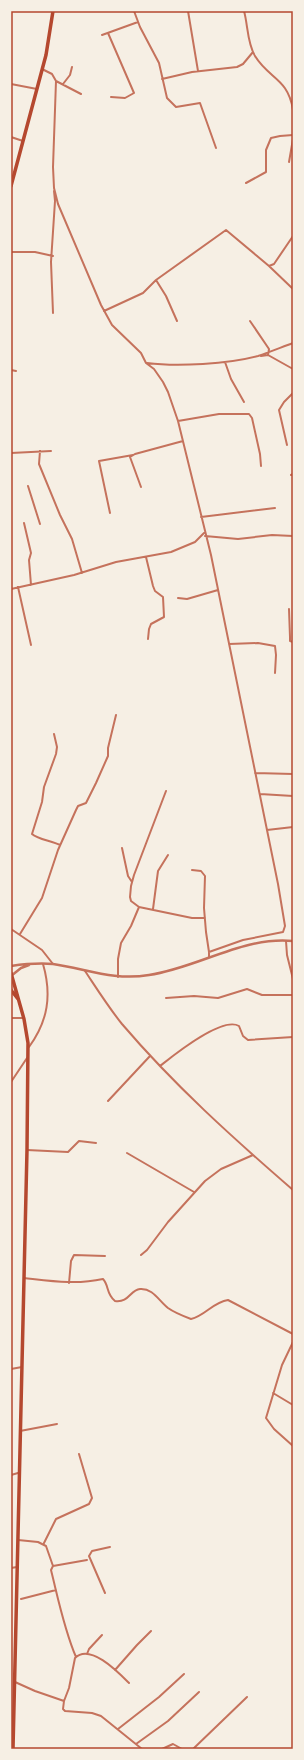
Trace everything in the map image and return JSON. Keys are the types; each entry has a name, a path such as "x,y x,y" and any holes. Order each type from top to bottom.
{"main road":[{"path":"11,186 42,69 49,39 53,11"},
{"path":"11,975 24,1019 28,1050 20,1473 13,1664 15,1682 12,1730 13,1749"},
{"path":"11,990 19,1000"}],"street":[{"path":"134,11 138,22 156,54 167,98 172,104 179,107 200,103 216,148"},
{"path":"188,11 198,71"},
{"path":"244,11 253,52 262,64 283,85 292,100 293,110"},
{"path":"102,35 138,22"},
{"path":"108,33 134,93 125,98 112,97"},
{"path":"162,79 210,69 237,67 243,64 253,52"},
{"path":"63,84 70,75 72,67"},
{"path":"42,69 52,74 56,81 53,256 51,266 53,313"},
{"path":"56,81 81,94"},
{"path":"11,84 37,89"},
{"path":"246,183 266,172 266,150 271,138 293,135"},
{"path":"11,137 23,141"},
{"path":"289,162 293,139"},
{"path":"11,168 16,169"},
{"path":"54,188 58,204 104,311 112,325 141,353 146,363 154,369 166,387 178,421 218,590 256,773 284,929 280,933 250,938 210,952"},
{"path":"104,311 143,293 156,280 226,230 269,266 293,289"},
{"path":"269,266 274,264 293,236"},
{"path":"11,252 34,252 53,256"},
{"path":"156,280 166,296 177,321"},
{"path":"250,322 269,349 268,354"},
{"path":"146,363 171,365 225,362 268,354 293,343"},
{"path":"268,354 293,370"},
{"path":"225,362 231,379 244,402"},
{"path":"11,370 16,371"},
{"path":"286,445 280,410 284,402 293,393"},
{"path":"178,421 220,414 249,414 252,418 260,454 261,466"},
{"path":"110,513 99,461 133,455 183,441"},
{"path":"40,451 39,464 60,515 72,539 82,573"},
{"path":"11,453 50,451"},
{"path":"133,455 130,457 141,487"},
{"path":"28,486 40,524"},
{"path":"201,517 275,508"},
{"path":"24,523 31,553 29,560 31,585"},
{"path":"11,589 82,573 116,562 146,557 187,546 197,541 205,534 238,539 272,535 293,536"},
{"path":"146,557 154,589 163,597 164,616 151,624 148,639"},
{"path":"18,587 30,645"},
{"path":"178,598 187,599 218,590"},
{"path":"289,609 290,641 293,642"},
{"path":"229,644 258,643 275,646 275,673"},
{"path":"20,934 42,898 60,845 76,810 78,806 87,801 108,756 108,748 116,715"},
{"path":"54,734 57,748 56,754 44,787 32,834 60,845"},
{"path":"256,773 293,774"},
{"path":"166,791 147,837 132,882 130,897 131,901 138,906 192,918 205,918"},
{"path":"260,794 293,796"},
{"path":"267,830 293,827"},
{"path":"122,848 128,876 132,882"},
{"path":"153,909 158,872 168,855"},
{"path":"192,870 201,871 205,876 205,918 210,952 209,958"},
{"path":"118,976 118,959 121,943 131,926 138,906"},
{"path":"11,930 20,934 42,950 53,964"},
{"path":"286,940 287,955 293,979"},
{"path":"11,966 53,964 85,972 118,976 142,976 166,972 247,945 286,940 293,941"},
{"path":"11,975 21,968 31,964"},
{"path":"28,1050 41,1028 47,1010 48,988 43,964"},
{"path":"85,972 121,1022 150,1056 198,1105 293,1190"},
{"path":"166,998 194,996 218,998 247,989 262,995 293,995"},
{"path":"11,1018 24,1019"},
{"path":"160,1066 192,1041 214,1030 235,1024 239,1026 243,1036 248,1040 293,1037"},
{"path":"108,1101 150,1056"},
{"path":"11,1082 27,1057"},
{"path":"27,1150 68,1152 79,1141 96,1143"},
{"path":"127,1153 194,1192"},
{"path":"141,1255 148,1250 168,1222 194,1192 209,1178 221,1169 253,1155"},
{"path":"69,1282 71,1260 74,1255 105,1256"},
{"path":"24,1278 69,1282 93,1282 103,1279 106,1282 110,1296 115,1301 127,1299 137,1290 143,1290 156,1295 168,1307 191,1319 197,1317 217,1303 228,1300 293,1334"},
{"path":"293,1342 282,1365 266,1418 274,1429 293,1446"},
{"path":"11,1369 22,1367"},
{"path":"273,1393 293,1405"},
{"path":"20,1431 58,1424"},
{"path":"44,1543 56,1519 89,1504 92,1498 79,1454"},
{"path":"11,1475 20,1473"},
{"path":"18,1540 44,1543"},
{"path":"44,1543 54,1566"},
{"path":"105,1593 89,1556 92,1551 110,1547"},
{"path":"54,1566 87,1560"},
{"path":"54,1566 51,1570 71,1644 76,1657 69,1688 64,1701 64,1711 92,1713 101,1716 142,1749"},
{"path":"11,1568 17,1567"},
{"path":"21,1599 56,1590"},
{"path":"115,1670 136,1645 151,1631"},
{"path":"87,1654 89,1649 102,1635"},
{"path":"76,1657 87,1654 98,1657 129,1683"},
{"path":"118,1729 159,1698 184,1674"},
{"path":"15,1682 64,1701"},
{"path":"136,1744 168,1721 199,1692"},
{"path":"193,1749 247,1697"},
{"path":"162,1749 174,1744 182,1749"}]}
